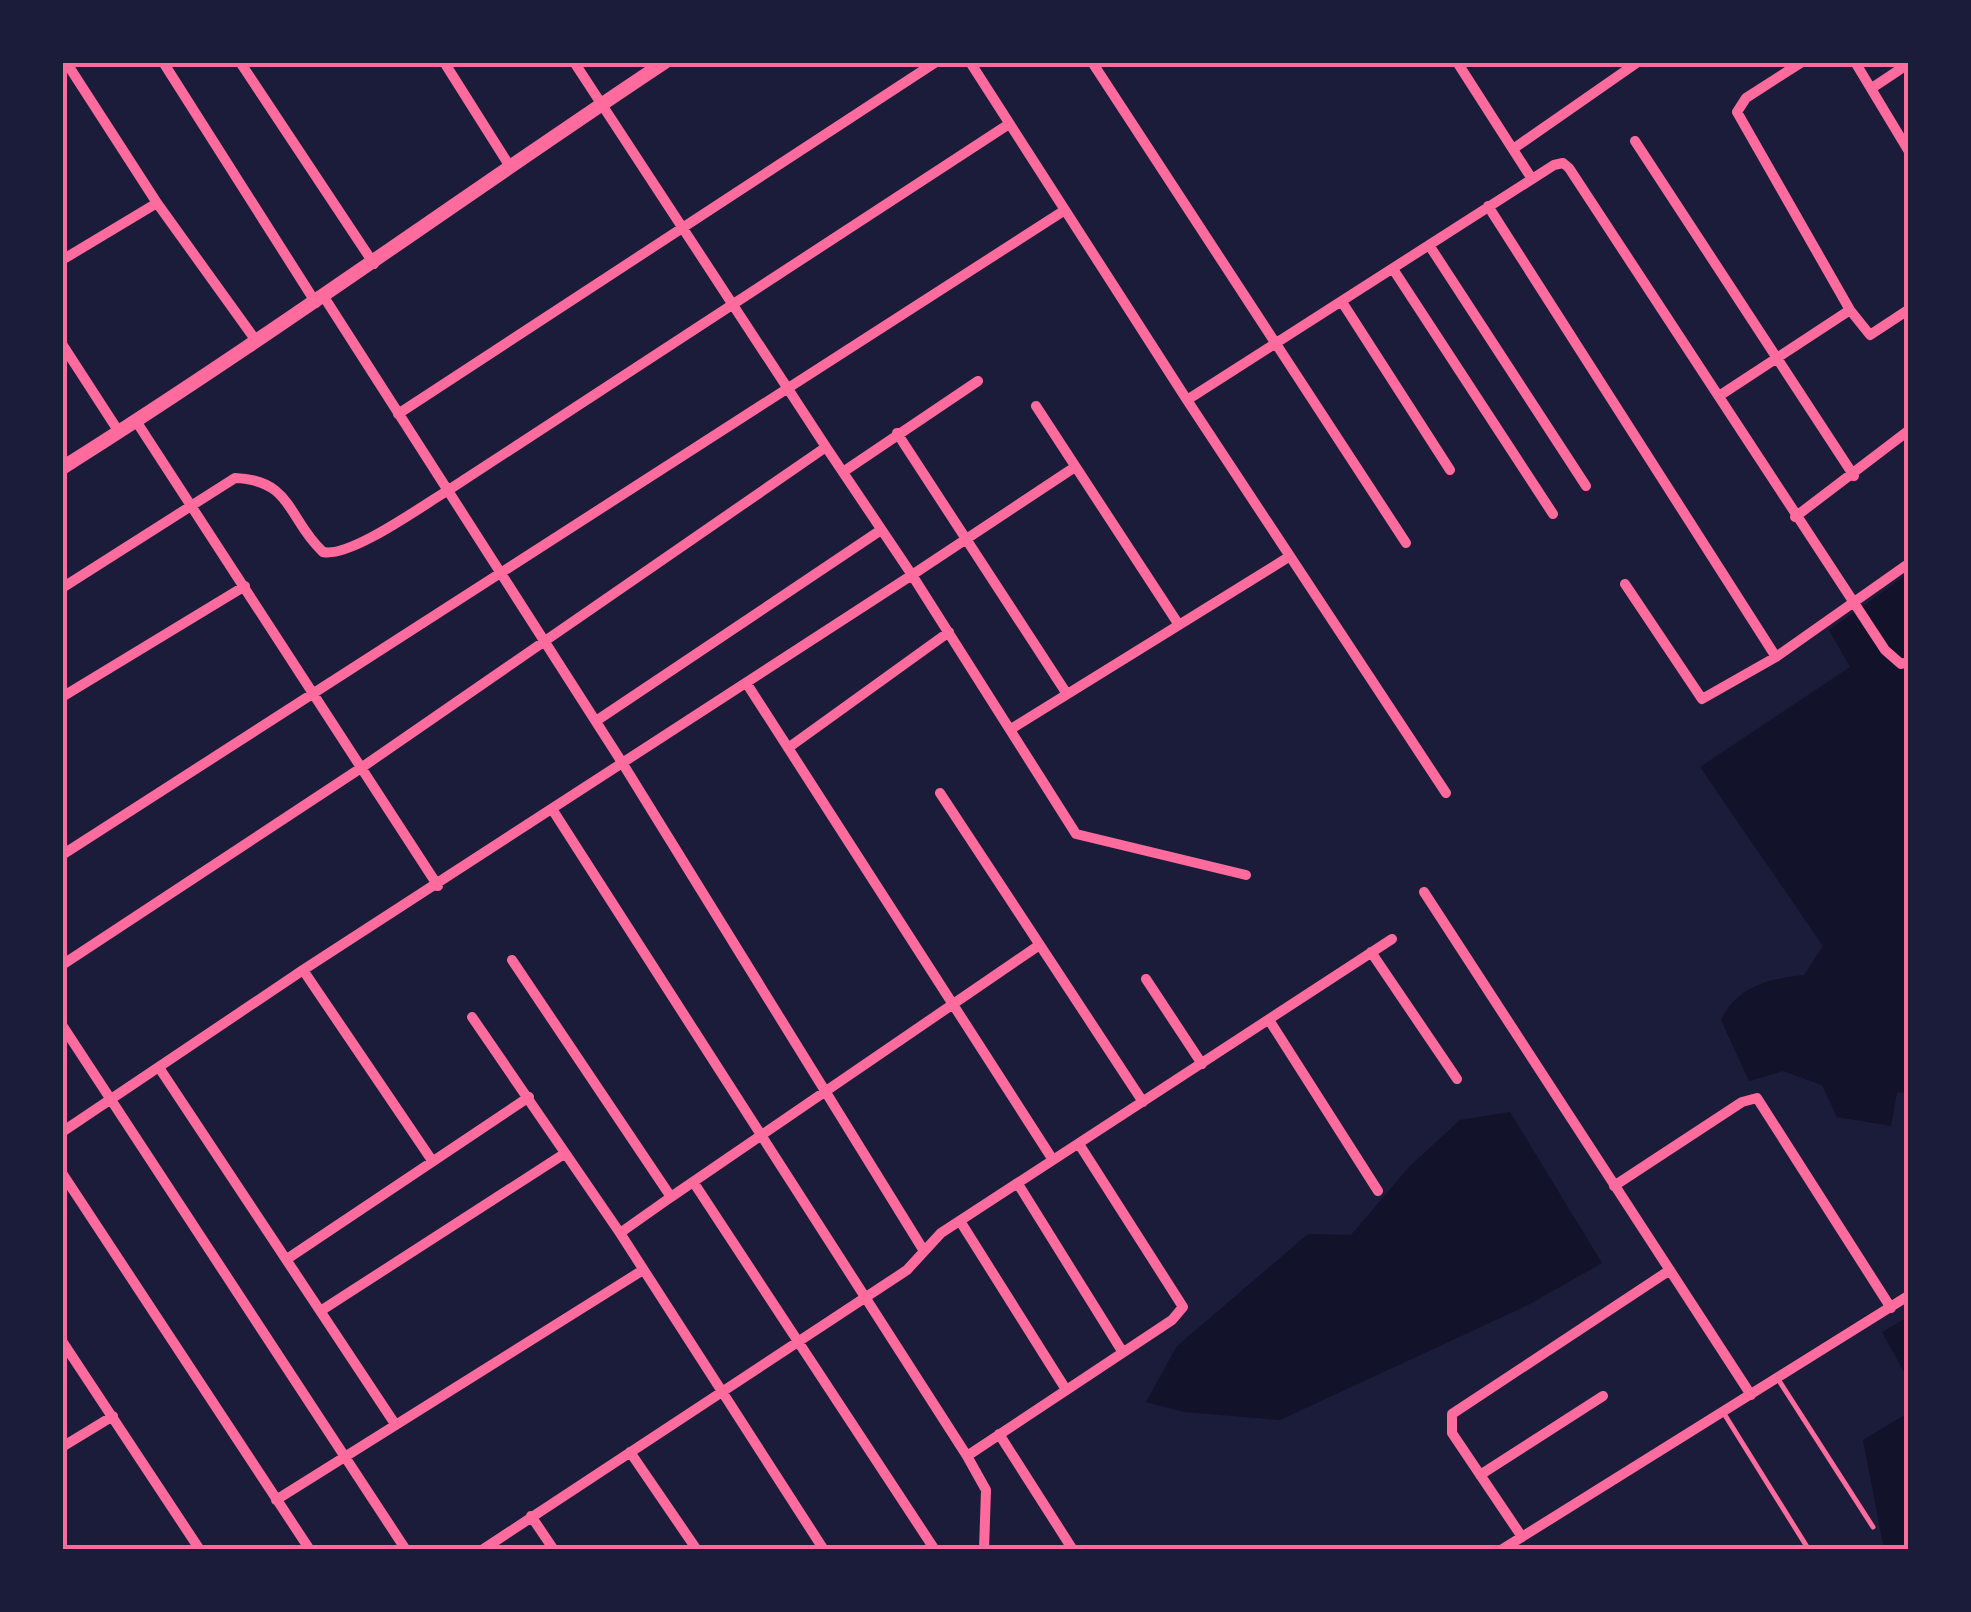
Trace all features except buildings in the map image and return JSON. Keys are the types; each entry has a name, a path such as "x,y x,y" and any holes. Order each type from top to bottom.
{"street":[{"path":"66,62 157,203 256,342"},
{"path":"163,62 398,414 623,764 924,1251"},
{"path":"444,62 509,166"},
{"path":"574,62 950,632 1076,834 1246,875"},
{"path":"62,468 374,264 509,166 664,62"},
{"path":"398,414 936,62"},
{"path":"970,62 1287,558 1446,792"},
{"path":"1092,62 1406,543"},
{"path":"1457,62 1532,179"},
{"path":"1513,149 1638,62"},
{"path":"1802,62 1746,98 1737,112 1850,310 1870,335 1908,310"},
{"path":"1855,62 1908,150"},
{"path":"1872,88 1908,64"},
{"path":"246,65 374,264"},
{"path":"62,588 235,478 254,479 279,490 313,543 333,554 447,491 1009,124"},
{"path":"1634,141 1854,476"},
{"path":"1187,400 1488,206 1563,163 1853,604 1892,658 1900,664 1908,662"},
{"path":"62,260 157,203"},
{"path":"1488,206 1776,657"},
{"path":"62,855 1065,210"},
{"path":"1430,245 1586,486"},
{"path":"1393,269 1552,514"},
{"path":"1342,302 1450,470"},
{"path":"1719,396 1850,310"},
{"path":"62,344 119,432"},
{"path":"843,472 978,381"},
{"path":"1036,406 1179,626"},
{"path":"136,421 438,886"},
{"path":"1795,517 1854,476 1908,431"},
{"path":"897,434 1067,694"},
{"path":"62,965 361,768 826,447"},
{"path":"62,1132 303,970 438,886 1075,467"},
{"path":"596,722 882,530"},
{"path":"1011,728 1287,558"},
{"path":"1625,584 1702,699 1776,657 1908,564"},
{"path":"62,697 245,586"},
{"path":"788,748 950,632"},
{"path":"748,684 1053,1160"},
{"path":"940,794 1143,1102"},
{"path":"552,809 967,1456 986,1490 984,1550"},
{"path":"1424,892 1751,1395"},
{"path":"482,1550 914,1264 960,1222 1392,939"},
{"path":"620,1233 1038,946"},
{"path":"1371,952 1457,1080"},
{"path":"512,960 672,1197"},
{"path":"303,970 431,1159"},
{"path":"1146,979 1202,1064"},
{"path":"472,1018 620,1233 824,1550"},
{"path":"1268,1020 1378,1191"},
{"path":"62,1026 406,1550"},
{"path":"160,1069 395,1424"},
{"path":"288,1259 431,1159 529,1097"},
{"path":"1614,1186 1742,1102 1757,1098 1891,1308"},
{"path":"967,1456 1172,1320 1183,1307 1078,1144"},
{"path":"322,1310 564,1154"},
{"path":"62,1174 310,1550"},
{"path":"694,1182 934,1550"},
{"path":"1018,1184 1122,1351"},
{"path":"960,1222 1065,1388"},
{"path":"276,1500 643,1270"},
{"path":"1522,1537 1452,1433 1452,1414 1670,1270"},
{"path":"1507,1548 1908,1296"},
{"path":"62,1341 200,1550"},
{"path":"1480,1475 1603,1396"},
{"path":"62,1447 113,1416"},
{"path":"998,1434 1074,1550"},
{"path":"630,1452 697,1550"},
{"path":"532,1516 554,1550"}],"lane":[{"path":"1778,1379 1873,1527"},
{"path":"1723,1412 1809,1550"}],"shaded area":[{"path":"1908,574 1908,1093 1897,1092 1891,1126 1837,1117 1822,1085 1783,1071 1749,1081 1721,1020 1736,999 1755,986 1804,975 1823,946 1700,767 1850,667 1829,630"},
{"path":"1510,1112 1602,1263 1528,1305 1280,1420 1184,1412 1146,1402 1177,1346 1308,1234 1351,1235 1409,1167 1460,1120"},
{"path":"1908,1317 1908,1379 1882,1332"},
{"path":"1908,1413 1908,1549 1884,1549 1863,1440"}]}
